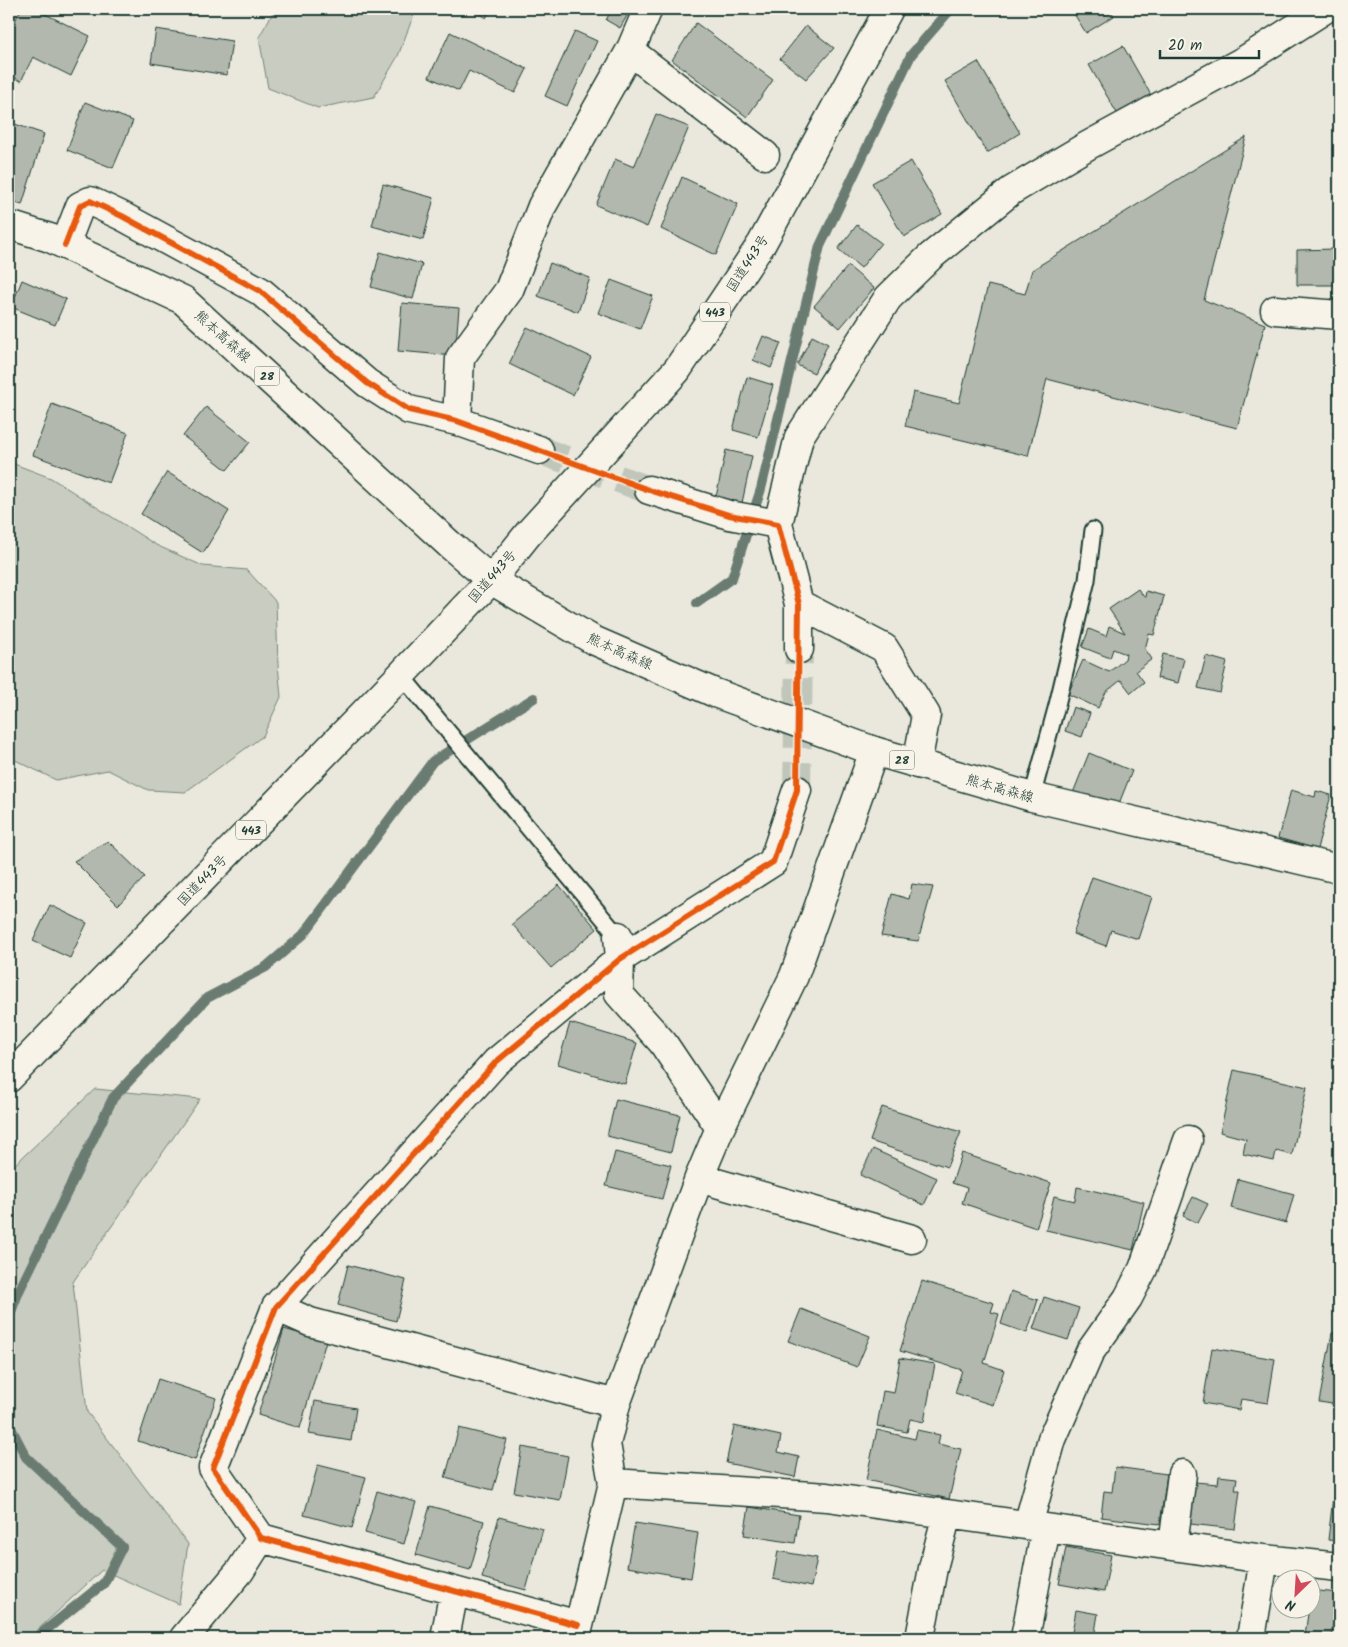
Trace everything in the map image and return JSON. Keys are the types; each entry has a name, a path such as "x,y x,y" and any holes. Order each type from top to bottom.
{"main road":[{"path":"457,421 460,358 509,290 542,206 630,51 648,9"},
{"name":"国道443号","path":"9,1078 491,580 528,534 677,370 762,243 889,9"},
{"path":"799,649 799,604 772,523 799,437 888,298 930,257 1011,191 1087,146 1245,60 1325,9"},
{"path":"630,51 765,155"},
{"path":"65,245 80,206 90,202 122,216 260,291 367,384 409,410 457,421 539,450"},
{"name":"熊本高森線","path":"9,225 50,238 183,300 449,544 491,580 593,640 715,693 874,751 1032,797 1339,869"},
{"path":"1275,310 1339,315"},
{"path":"649,490 729,515 772,523"},
{"path":"799,604 884,648 926,715 918,764"},
{"path":"797,790 773,862 619,948 496,1062 276,1307 213,1468 261,1538 454,1591 577,1632 612,1483 606,1444 616,1404 699,1178 720,1128 794,976 874,751"},
{"path":"619,948 619,994 663,1043 720,1128"},
{"path":"1025,1638 1037,1527 1052,1439 1090,1352 1128,1298 1143,1269 1188,1140"},
{"path":"699,1178 912,1239"},
{"path":"276,1307 310,1322 616,1404"},
{"path":"1173,1546 1182,1474"},
{"path":"612,1483 827,1497 1264,1559 1339,1567"},
{"path":"920,1638 933,1568 948,1514"},
{"path":"184,1638 240,1571 261,1538"},
{"path":"1251,1638 1264,1559"},
{"path":"444,1638 454,1591"}],"lane":[{"path":"1032,797 1058,705 1088,580 1093,530"},
{"path":"401,675 619,948"}],"shaded area":[{"path":"275,9 416,9 398,56 374,97 318,108 268,88 259,37"},
{"path":"9,462 51,478 156,545 203,566 247,570 276,602 281,697 263,736 185,792 148,790 108,770 56,780 9,757"},
{"path":"95,1089 200,1099 73,1282 87,1412 188,1544 179,1604 102,1570 29,1638 9,1638 9,1170"}],"building":[{"path":"21,9 35,9 90,36 71,76 33,57 21,81 9,75 9,33"},
{"path":"80,9 93,9 90,14"},
{"path":"470,9 491,9 486,18"},
{"path":"612,9 631,9 620,28 606,20"},
{"path":"1071,9 1110,9 1114,16 1086,33"},
{"path":"696,23 773,80 747,117 672,60"},
{"path":"806,26 834,48 806,79 780,59"},
{"path":"156,29 232,41 227,75 151,63"},
{"path":"575,31 597,41 567,106 545,96"},
{"path":"450,32 527,69 515,93 469,71 459,91 429,77"},
{"path":"1123,46 1151,95 1118,115 1089,65"},
{"path":"978,62 1020,133 987,153 945,81"},
{"path":"85,102 133,121 113,168 67,150"},
{"path":"656,114 689,127 647,227 596,205 615,159 634,167"},
{"path":"9,122 44,134 22,205 9,201"},
{"path":"1246,137 1204,300 1265,324 1237,428 1047,379 1028,456 905,426 913,392 959,403 988,285 1025,294 1032,270"},
{"path":"911,161 942,214 904,237 872,183"},
{"path":"682,177 738,204 716,255 661,229"},
{"path":"383,184 434,198 423,240 372,226"},
{"path":"857,225 881,243 861,268 838,249"},
{"path":"1336,249 1336,285 1297,285 1297,250"},
{"path":"380,252 422,264 413,299 371,287"},
{"path":"550,263 590,278 578,312 538,296"},
{"path":"848,266 874,288 840,328 814,306"},
{"path":"22,280 66,299 55,325 11,307"},
{"path":"611,280 653,296 640,329 598,313"},
{"path":"402,303 459,308 455,356 398,351"},
{"path":"527,327 591,357 573,395 509,364"},
{"path":"763,336 781,343 771,368 753,360"},
{"path":"812,336 828,344 814,373 797,365"},
{"path":"747,377 773,385 758,437 733,430"},
{"path":"52,404 128,433 109,483 33,455"},
{"path":"206,407 250,442 227,470 183,436"},
{"path":"726,450 752,456 742,503 716,497"},
{"path":"167,472 229,511 203,553 141,514"},
{"path":"1138,589 1145,598 1146,591 1164,596 1154,635 1149,634 1145,649 1152,659 1136,671 1144,682 1131,693 1121,680 1106,692 1098,708 1068,694 1083,660 1109,672 1125,659 1126,654 1113,649 1110,658 1082,647 1089,629 1106,636 1109,626 1125,633 1109,609"},
{"path":"1163,654 1184,659 1178,683 1157,678"},
{"path":"1206,656 1227,662 1220,693 1198,688"},
{"path":"1073,707 1090,713 1082,737 1065,731"},
{"path":"1089,753 1132,771 1116,811 1073,793"},
{"path":"1291,790 1315,797 1316,791 1331,795 1317,849 1278,838"},
{"path":"108,841 145,877 118,905 74,861"},
{"path":"1092,877 1152,897 1138,939 1111,930 1106,946 1073,934"},
{"path":"912,884 933,887 918,941 881,936 892,894 909,899"},
{"path":"559,885 597,929 551,968 512,924"},
{"path":"50,905 87,923 70,958 33,941"},
{"path":"570,1023 637,1043 625,1084 558,1064"},
{"path":"1234,1070 1307,1087 1292,1155 1276,1151 1274,1161 1243,1154 1246,1139 1220,1132"},
{"path":"616,1099 680,1115 671,1152 607,1136"},
{"path":"882,1107 961,1132 947,1167 870,1141"},
{"path":"873,1149 937,1178 924,1205 860,1175"},
{"path":"615,1152 671,1165 662,1199 606,1186"},
{"path":"962,1153 1051,1183 1036,1228 962,1203 967,1188 952,1183"},
{"path":"1238,1179 1294,1194 1286,1223 1231,1208"},
{"path":"1077,1187 1144,1202 1133,1250 1046,1230 1054,1196 1075,1201"},
{"path":"1193,1197 1208,1204 1198,1223 1183,1216"},
{"path":"348,1265 406,1280 396,1321 338,1305"},
{"path":"922,1281 994,1303 991,1312 999,1314 984,1363 1004,1370 993,1405 955,1393 962,1370 900,1351"},
{"path":"1011,1291 1038,1300 1027,1333 1001,1324"},
{"path":"1044,1297 1079,1308 1068,1340 1033,1329"},
{"path":"801,1309 870,1336 857,1367 788,1341"},
{"path":"284,1329 326,1341 300,1428 258,1415"},
{"path":"1332,1333 1339,1334 1339,1405 1319,1402"},
{"path":"1212,1348 1275,1359 1268,1403 1241,1399 1239,1410 1203,1403"},
{"path":"900,1358 935,1364 924,1422 910,1419 907,1432 877,1426 883,1391 894,1393"},
{"path":"158,1379 216,1398 195,1460 138,1441"},
{"path":"315,1401 356,1408 351,1441 309,1434"},
{"path":"734,1426 781,1436 778,1452 799,1457 795,1477 726,1463"},
{"path":"459,1428 507,1440 493,1490 445,1478"},
{"path":"877,1430 915,1439 917,1430 940,1435 938,1444 961,1449 949,1499 866,1480"},
{"path":"522,1447 568,1456 560,1500 514,1492"},
{"path":"318,1465 366,1477 352,1528 304,1515"},
{"path":"1115,1467 1167,1474 1160,1524 1101,1517 1104,1491 1112,1492"},
{"path":"1219,1476 1237,1478 1235,1490 1240,1490 1235,1529 1190,1524 1195,1482 1218,1484"},
{"path":"1335,1481 1339,1482 1339,1541 1328,1540"},
{"path":"377,1491 416,1502 404,1544 365,1533"},
{"path":"430,1506 484,1521 470,1570 416,1555"},
{"path":"749,1507 799,1515 795,1543 744,1535"},
{"path":"499,1517 543,1529 526,1590 482,1578"},
{"path":"635,1523 698,1533 691,1578 627,1567"},
{"path":"1066,1547 1111,1555 1104,1592 1059,1584"},
{"path":"778,1551 817,1558 811,1587 773,1579"},
{"path":"1320,1591 1338,1593 1331,1638 1305,1635 1307,1620 1320,1620"},
{"path":"1076,1610 1098,1614 1094,1638 1071,1638"}],"waterway":[{"path":"697,603 732,578 761,489 820,246 911,55 950,10 953,9"},
{"path":"9,1317 19,1291 113,1098 207,998 266,967 303,935 433,761 534,698"},
{"path":"9,1424 26,1457 122,1547 104,1583 36,1638"}],"tunnel":[{"path":"539,450 649,490"},
{"path":"797,790 799,649"}],"cycle path":[{"path":"65,245 80,206 90,201 122,216 260,291 367,383 409,410 457,421 649,490 729,515 778,524 799,604 797,790 773,862 620,959 496,1062 276,1307 213,1468 261,1538 578,1625"}]}
